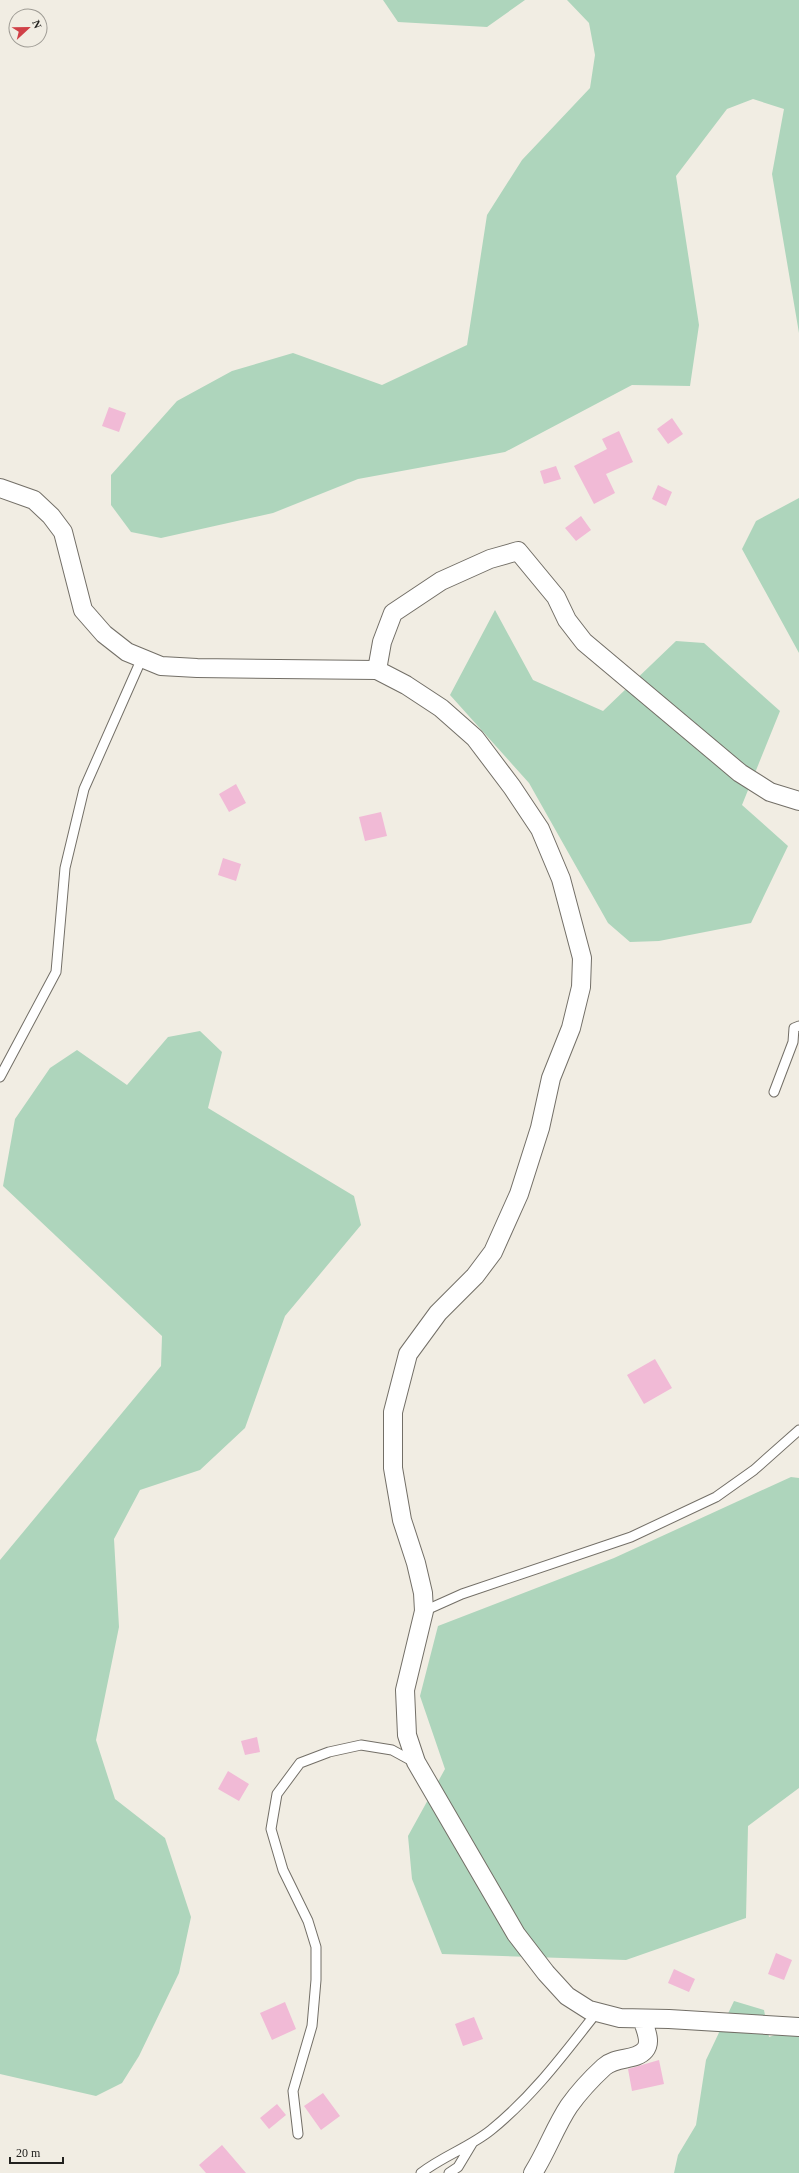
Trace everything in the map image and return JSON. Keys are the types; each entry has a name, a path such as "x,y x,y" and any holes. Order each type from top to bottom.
{"street":[{"path":"0,488 34,500 51,516 63,532 83,610 104,634 127,652 161,666 197,668 377,670 406,685 441,708 475,738 512,787 540,830 562,879 582,958 581,987 571,1028 551,1078 540,1128 519,1194 493,1252 475,1276 438,1313 408,1354 393,1412 393,1468 402,1520 416,1563 423,1592 424,1611 404,1690 407,1735 416,1762 516,1934 546,1973 567,1996 597,2012 620,2018 799,2027"},
{"path":"377,670 382,642 393,613 441,581 490,559 518,551 556,597 566,620 584,642 740,773 770,792 799,801"},
{"path":"533,2173 570,2105 591,2079 606,2065 616,2059 640,2056 646,2049 649,2042 642,2018"}],"lane":[{"path":"0,1077 56,972 65,868 84,789 142,658"},
{"path":"774,1092 793,1042 794,1028 799,1026"},
{"path":"424,1611 462,1594 631,1537 716,1497 754,1470 799,1430"},
{"path":"298,2134 293,2091 312,2026 316,1980 316,1947 308,1921 283,1870 271,1829 277,1794 300,1763 329,1752 361,1745 392,1750 416,1762"},
{"path":"421,2173 490,2130 525,2100 561,2059 597,2012"},
{"path":"450,2173 458,2167 474,2140"}],"green space":[{"path":"383,0 525,0 487,27 398,22"},
{"path":"567,0 799,0 799,333 772,174 784,109 753,99 727,109 676,176 699,325 690,386 632,385 505,452 358,479 273,513 161,538 131,532 111,505 111,475 177,401 232,371 293,353 382,385 467,345 487,215 522,160 590,88 595,55 589,23"},
{"path":"799,498 799,653 742,549 756,521"},
{"path":"495,610 533,680 603,711 676,641 704,643 780,711 742,805 788,846 751,923 659,941 630,942 608,923 529,783 450,695"},
{"path":"200,1031 222,1052 208,1108 354,1196 361,1225 285,1316 245,1428 200,1470 140,1490 114,1539 119,1627 96,1740 115,1799 165,1838 191,1917 179,1973 139,2056 122,2083 96,2096 0,2074 0,1560 161,1366 162,1336 3,1186 15,1119 50,1068 77,1050 127,1085 168,1037"},
{"path":"791,1477 799,1478 799,1788 748,1826 746,1918 626,1960 442,1954 412,1879 408,1836 445,1769 420,1696 438,1626 614,1558"},
{"path":"734,2001 764,2010 769,2037 786,2031 799,2034 799,2173 674,2173 678,2155 696,2125 706,2060"}],"building":[{"path":"109,407 126,413 119,432 102,426"},
{"path":"672,418 683,434 668,444 657,429"},
{"path":"619,431 633,462 606,474 615,493 594,504 574,466 607,449 602,439"},
{"path":"556,466 561,479 544,484 540,471"},
{"path":"658,485 672,492 666,506 652,499"},
{"path":"581,516 591,530 576,541 565,528"},
{"path":"236,784 246,803 229,812 219,794"},
{"path":"381,812 387,836 365,841 359,817"},
{"path":"223,858 241,864 236,881 218,875"},
{"path":"655,1359 672,1388 644,1404 627,1375"},
{"path":"257,1737 260,1752 245,1755 241,1741"},
{"path":"228,1771 249,1784 239,1801 218,1789"},
{"path":"776,1953 792,1960 784,1980 768,1974"},
{"path":"674,1969 695,1979 689,1992 668,1983"},
{"path":"285,2002 296,2029 272,2040 260,2013"},
{"path":"474,2017 483,2039 463,2046 455,2024"},
{"path":"659,2060 664,2084 632,2091 628,2069"},
{"path":"323,2093 340,2116 321,2130 304,2106"},
{"path":"277,2104 286,2115 269,2129 260,2118"},
{"path":"222,2145 246,2173 206,2173 199,2165"}]}
